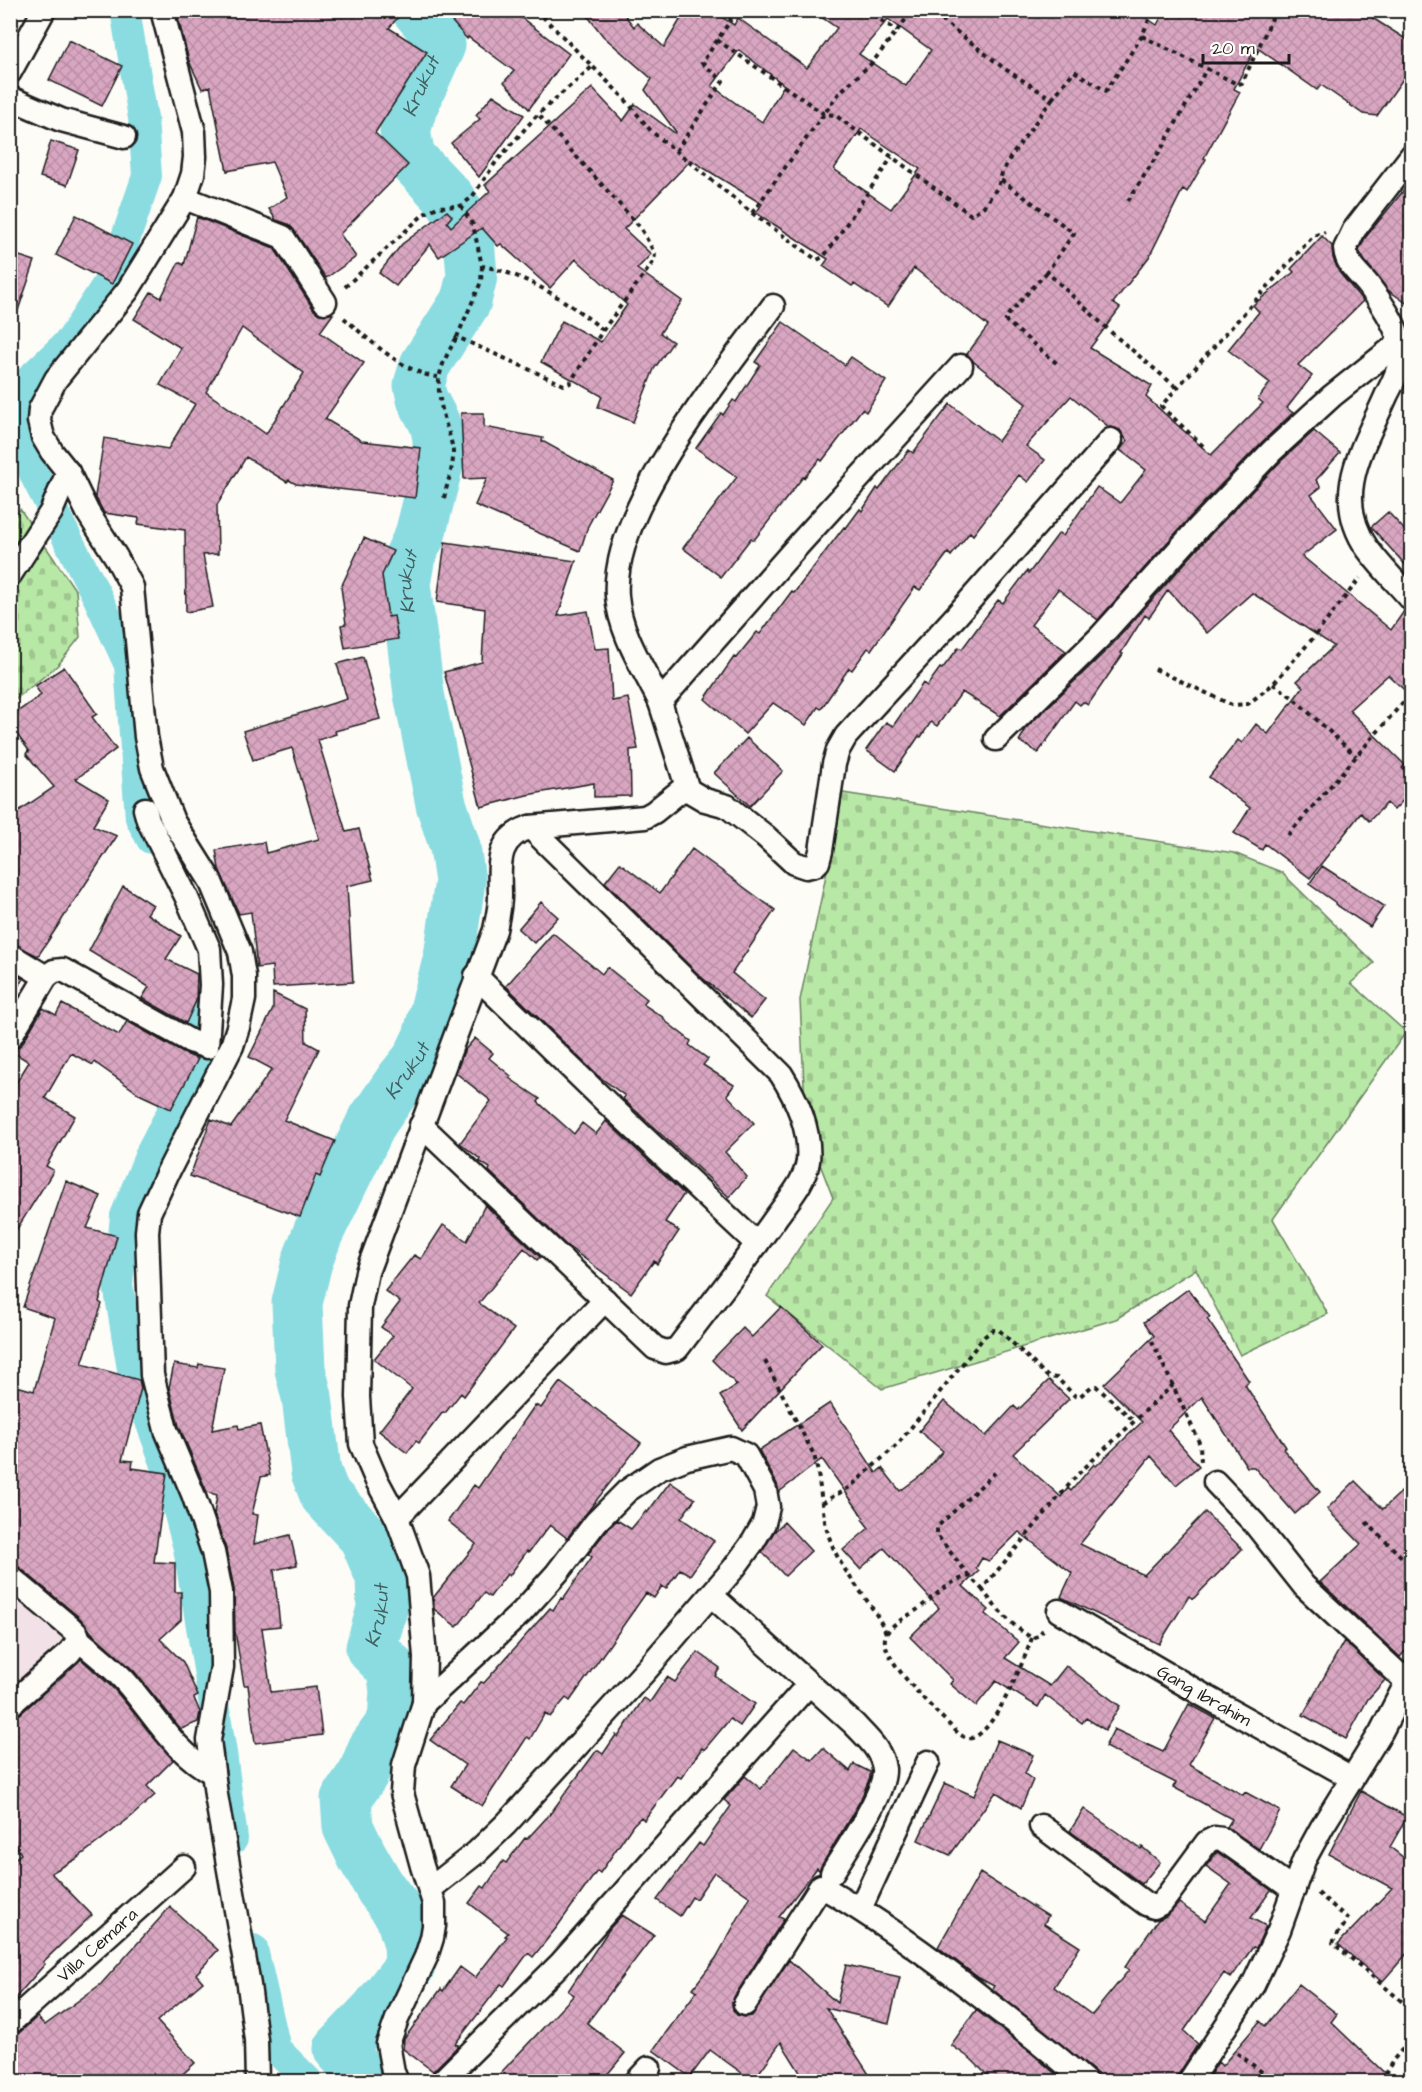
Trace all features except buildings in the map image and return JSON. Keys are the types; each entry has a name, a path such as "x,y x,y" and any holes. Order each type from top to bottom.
{"street":[{"path":"10,72 44,10"},
{"path":"162,10 194,132 193,174 185,198 128,290 56,379 40,409 39,421 43,437 132,587 146,737 152,768 173,820 210,880 240,952 244,976 244,999 232,1046 149,1213 147,1232 152,1375 165,1430 193,1494 213,1552 221,1592 222,1667 209,1740 249,1985 256,2040 257,2082"},
{"path":"10,98 61,120 124,137"},
{"path":"1412,155 1354,230 1345,249 1349,265 1379,301 1400,342 1400,359 1396,375 1359,457 1352,478 1350,495 1352,513 1357,530 1375,558 1412,600"},
{"path":"185,198 283,237 325,302"},
{"path":"688,790 660,702 623,627 616,598 616,579 620,557 629,531 645,495 679,435 773,306"},
{"path":"996,739 1100,637 1200,526 1272,451 1332,396 1400,342"},
{"path":"660,702 961,366"},
{"path":"397,2082 388,2044 426,1957 432,1938 435,1913 430,1888 402,1793 404,1765 424,1703 425,1657 418,1576 397,1518 376,1479 361,1444 358,1398 360,1306 367,1272 495,930 500,901 501,856 511,837 530,827 645,817 680,791 688,790 705,800 727,806 794,863 806,867 815,866 821,851 834,764 838,750 846,736 950,623 1111,440"},
{"path":"10,575 51,512 66,476"},
{"path":"10,1037 46,977 54,971 63,970 198,1044 207,1021 211,985 209,949 186,896 148,820 145,809"},
{"path":"422,1125 655,1348 666,1352 677,1349 757,1244 805,1173 808,1159 806,1140 793,1094 781,1074 530,827"},
{"path":"10,955 46,977"},
{"path":"476,976 757,1244"},
{"path":"397,1518 605,1300"},
{"path":"424,1703 521,1613 557,1573 596,1522 627,1491 659,1469 687,1458 731,1449 746,1455 765,1490 768,1507 764,1523 753,1542 711,1595 600,1723 506,1824 477,1852 430,1888"},
{"path":"1188,2082 1219,2039 1253,1984 1266,1959 1322,1827 1381,1732 1409,1677 1304,1586 1255,1524 1215,1482"},
{"path":"10,1577 71,1628 79,1640 124,1680 181,1750 196,1764 213,1773"},
{"path":"711,1595 854,1724 875,1746 884,1770 878,1796 832,1873"},
{"name":"Gang Ibrahim","path":"1059,1611 1352,1778"},
{"path":"10,1705 69,1653 79,1640"},
{"path":"441,2082 568,1954 809,1684"},
{"path":"860,1909 928,1762"},
{"path":"1041,1826 1146,1904 1154,1907 1162,1903 1207,1842 1215,1838 1222,1839 1296,1884"},
{"name":"Villa Cemara","path":"10,2023 184,1867"},
{"path":"745,2004 821,1886 860,1909 940,1964 1048,2047 1086,2082"}],"path":[{"path":"536,10 624,98 651,131 752,213 817,260 828,251 892,157"},
{"path":"676,151 723,81 702,63 731,16 723,10"},
{"path":"866,10 897,31"},
{"path":"752,213 840,92 872,63 913,10"},
{"path":"929,10 1005,69 1052,99"},
{"path":"717,40 824,114 835,115 971,215 984,206 1001,180 1010,158 1074,71 1106,91 1142,36 1153,10"},
{"path":"1142,36 1237,84 1242,83 1276,10"},
{"path":"325,302 331,300 424,214 437,207 461,206 472,197 496,162 538,114 592,67"},
{"path":"1128,201 1163,146 1206,70"},
{"path":"457,337 564,385 570,383 603,330 654,261 655,254 640,227 538,114"},
{"path":"1001,180 1074,233 1047,272 1006,317 1006,321 1060,366"},
{"path":"444,498 452,466 453,451 439,398 438,377 445,357 457,337 481,282 482,266 473,225 461,206"},
{"path":"1203,446 1161,406 1313,236 1323,231 1348,240"},
{"path":"482,266 495,267 561,298 603,330"},
{"path":"1047,272 1113,334 1176,387"},
{"path":"325,302 389,355 414,370 438,377"},
{"path":"1155,669 1232,705 1248,704 1273,684 1314,637 1375,558"},
{"path":"1273,684 1292,697 1356,756"},
{"path":"1288,835 1412,692"},
{"path":"822,1503 850,1487 897,1445 985,1336 993,1330 999,1330 1048,1377 1057,1378 1075,1396 1079,1397 1091,1387 1096,1386 1135,1422"},
{"path":"1152,1341 1196,1435 1204,1468 1215,1482"},
{"path":"765,1361 814,1455 818,1468 824,1519 831,1543 843,1568 880,1619 886,1633"},
{"path":"982,1589 1071,1482 1173,1385"},
{"path":"998,1470 937,1527 936,1531 993,1606 1032,1638"},
{"path":"1366,1522 1412,1567"},
{"path":"969,1576 951,1583 886,1633 884,1640 905,1680 964,1738 972,1738 979,1733 997,1713 1012,1687 1032,1638 1038,1636 1059,1611"},
{"path":"1296,1884 1344,1914 1347,1918 1346,1923 1334,1943 1412,2010"},
{"path":"1380,2082 1394,2059 1412,2038"},
{"path":"1219,2039 1275,2082"}],"shaded area":[{"path":"11,1587 67,1635 11,1698"}],"green space":[{"path":"20,509 76,591 80,637 58,665 11,703 11,523"},
{"path":"843,793 1234,853 1281,872 1374,963 1351,983 1406,1032 1273,1219 1328,1314 1240,1355 1196,1269 1116,1319 882,1389 767,1296 833,1198 806,1128 800,1000"}],"waterway":[{"path":"125,10 143,118 147,176 113,275 71,340 32,377 15,424 35,476 97,596 129,665 140,818 151,839"},
{"name":"Krukut","path":"362,2082 354,2066 339,2049 376,2010 410,1966 409,1944 400,1914 381,1889 348,1827 346,1799 363,1774 373,1749 393,1721 395,1691 392,1669 371,1648 382,1609 381,1577 364,1537 325,1495 316,1472 307,1397 300,1369 297,1303 307,1262 318,1233 372,1122 417,1060 428,1037 449,957 460,881 455,847 441,804 419,694 405,584 410,556 420,535 438,464 438,438 435,424 422,399 419,385 425,365 466,301 472,276 469,240 461,216 449,198 410,157 405,131 412,107 440,45 428,23 417,10"},
{"path":"203,1015 195,1068 152,1149 125,1216 118,1285 133,1375 165,1462 188,1548 222,1753 233,1839"},
{"path":"253,1949 276,2049 309,2082"}]}
